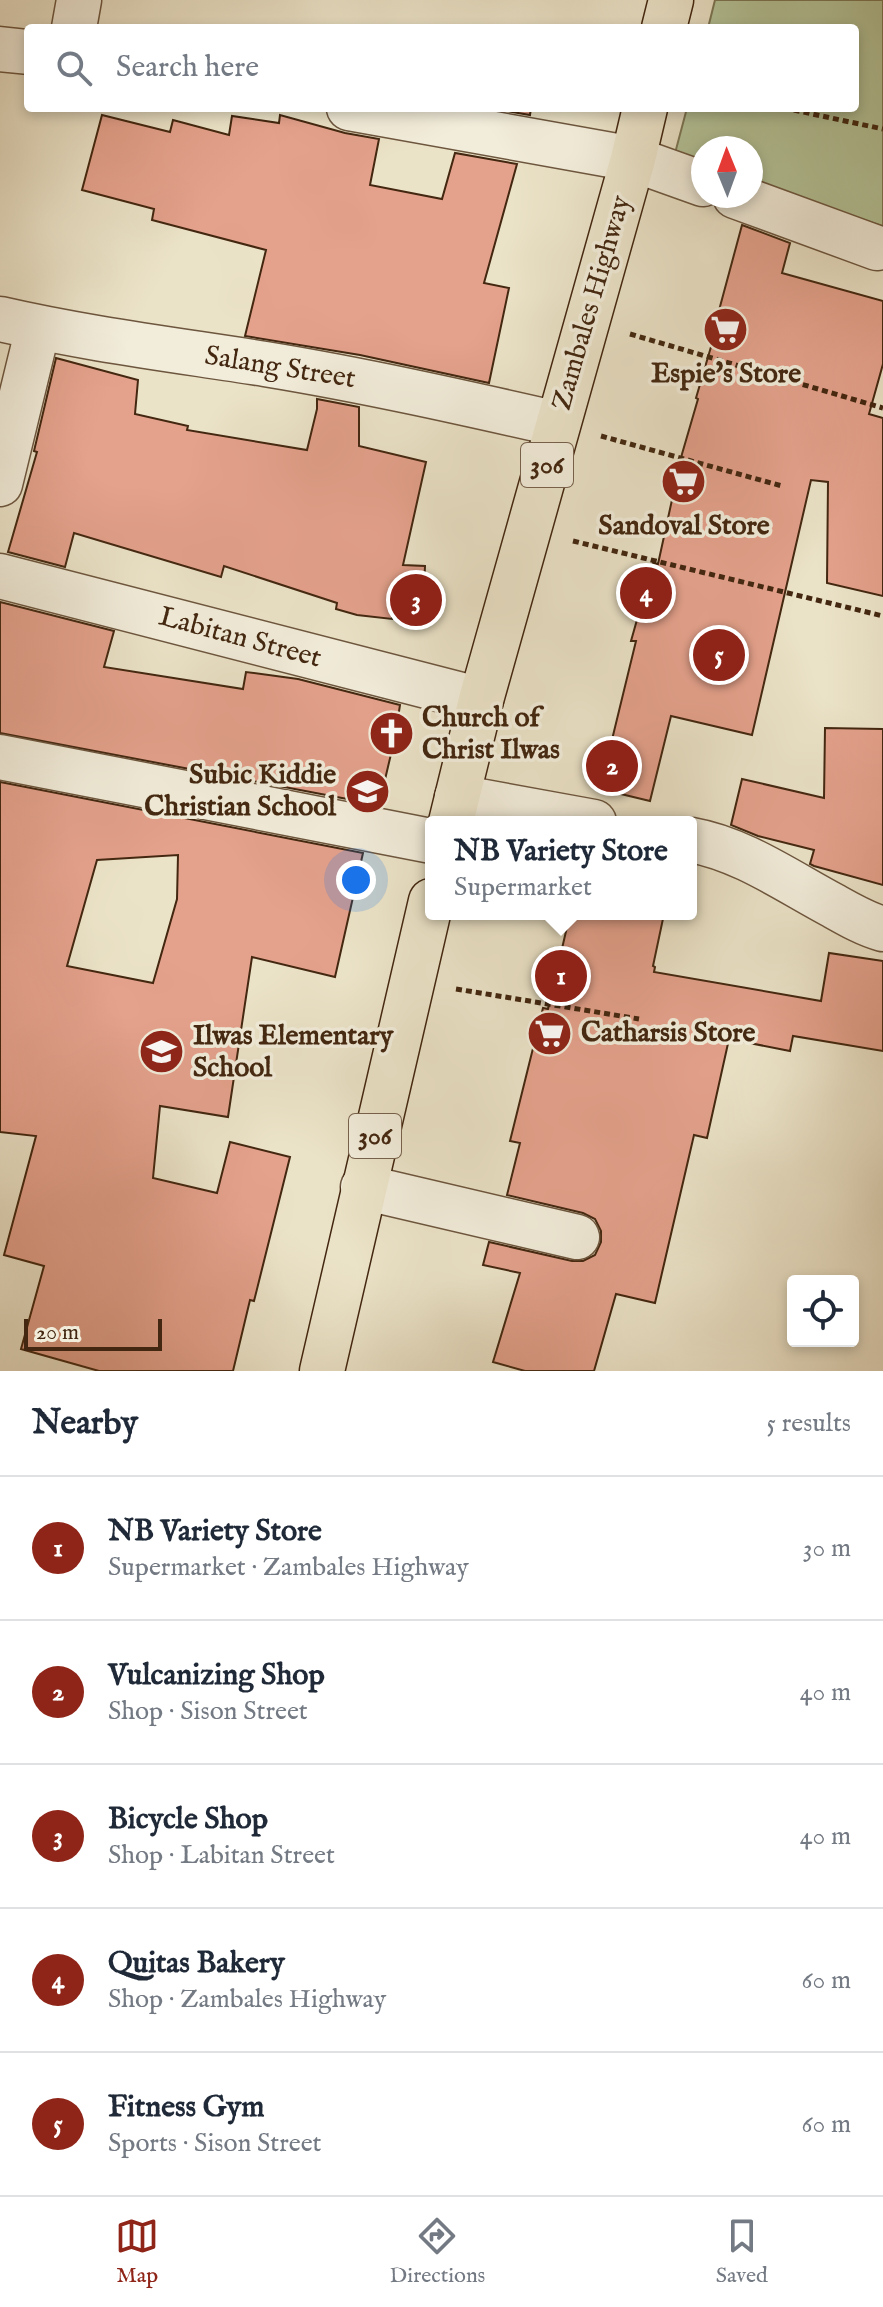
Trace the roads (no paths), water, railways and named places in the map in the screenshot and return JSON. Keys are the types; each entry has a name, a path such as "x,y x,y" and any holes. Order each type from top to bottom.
{"main road":[{"path":"665,24 671,0"},
{"name":"Zambales Highway","path":"454,810 481,700 644,112"},
{"name":"306","path":"322,1371 426,920"}],"street":[{"path":"75,24 79,0"},
{"path":"0,49 24,52"},
{"path":"371,112 633,159 691,180"},
{"path":"763,206 877,248"},
{"path":"0,484 19,323"},
{"name":"Salang Street","path":"19,323 412,391 558,424"},
{"name":"Labitan Street","path":"0,576 481,700"},
{"path":"0,757 425,840"},
{"path":"454,810 524,816"},
{"path":"697,841 734,853 883,929"},
{"path":"363,1187 577,1237"}],"place":[{"name":"Espie's Store","path":"726,330"},
{"name":"Sandoval Store","path":"684,482"},
{"name":"Quitas Bakery","path":"646,593"},
{"name":"Bicycle Shop","path":"416,600"},
{"name":"Fitness Gym","path":"719,655"},
{"name":"Church of Christ Ilwas","path":"391,734"},
{"name":"Vulcanizing Shop","path":"612,766"},
{"name":"Subic Kiddie Christian School","path":"367,791"},
{"name":"NB Variety Store","path":"561,976"},
{"name":"Catharsis Store","path":"550,1033"},
{"name":"Ilwas Elementary School","path":"162,1052"}]}
